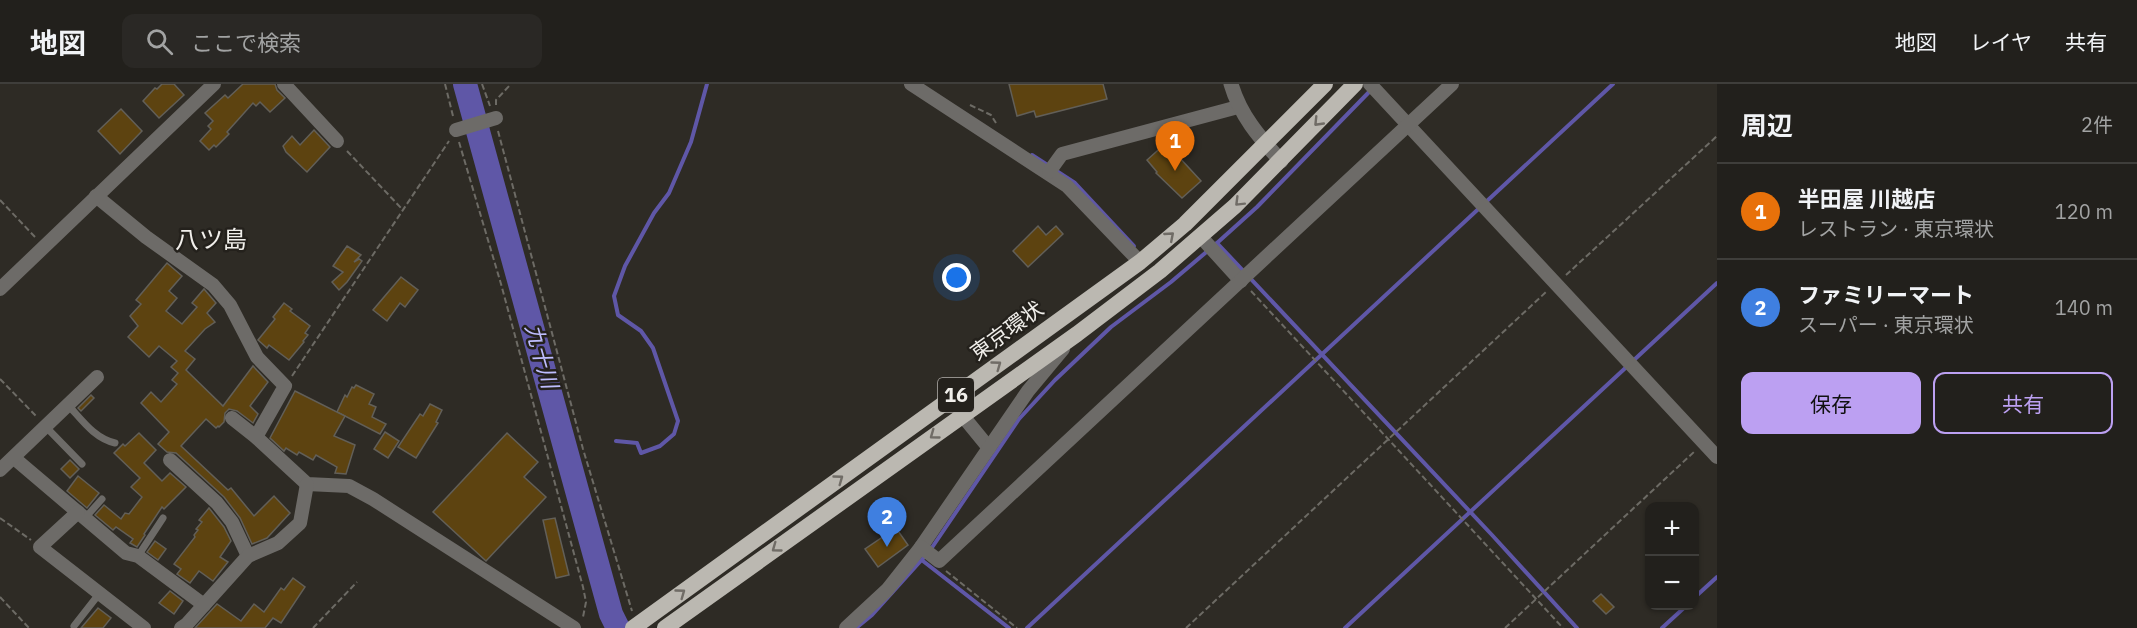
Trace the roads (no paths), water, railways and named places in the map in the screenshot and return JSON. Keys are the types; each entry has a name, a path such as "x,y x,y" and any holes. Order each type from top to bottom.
{"highway":[{"name":"東京環状","path":"634,627 1140,262 1185,224 1325,84"},
{"name":"東京環状","path":"665,628 1077,334 1160,271 1201,237 1281,161 1355,84"}],"street":[{"path":"0,289 214,84"},
{"path":"284,84 337,141"},
{"path":"910,84 1051,168 1140,262"},
{"path":"1231,84 1239,107 1281,161"},
{"path":"1370,84 1717,457"},
{"path":"921,547 939,561 1452,84"},
{"path":"1051,168 1062,154 1239,107"},
{"path":"456,130 495,118"},
{"path":"96,196 146,237 213,285 230,305 257,357 285,386 256,437"},
{"path":"1201,237 1241,281"},
{"path":"846,628 887,590 921,547 1028,391 1077,334"},
{"path":"0,470 97,377"},
{"path":"962,415 989,448"},
{"path":"232,418 307,484 349,486 579,624"},
{"path":"14,458 126,553 138,556 204,605"},
{"path":"170,460 217,503 232,522 248,556"},
{"path":"181,628 248,556 278,543 300,523 307,484"},
{"path":"81,515 40,547 144,628"}],"lane":[{"path":"68,405 96,435 115,443"},
{"path":"46,427 82,464"},
{"path":"81,515 102,499"},
{"path":"138,556 163,518"},
{"path":"74,626 99,594"}],"waterway":[{"name":"九十川","path":"465,84 611,614 618,628"},
{"path":"616,441 637,443 641,453 660,446 674,434 678,421 653,348 641,331 618,315 614,296 625,266 654,213 669,193 691,142 707,84"},
{"path":"1027,628 1613,84"},
{"path":"1217,243 1257,207 1371,90"},
{"path":"1032,155 1049,166"},
{"path":"1055,170 1075,183 1134,246"},
{"path":"931,549 1019,419 1055,380 1111,327 1171,282 1217,243 1577,628"},
{"path":"1345,628 1717,283"},
{"path":"856,628 872,615 926,555"},
{"path":"923,561 1009,628"},
{"path":"1699,593 1717,577"},
{"path":"1662,628 1682,610"}],"place":[{"name":"半田屋 川越店","path":"1175,171"},
{"name":"ファミリーマート","path":"887,547"}],"district":[{"name":"八ツ島","path":"211,240"}]}
